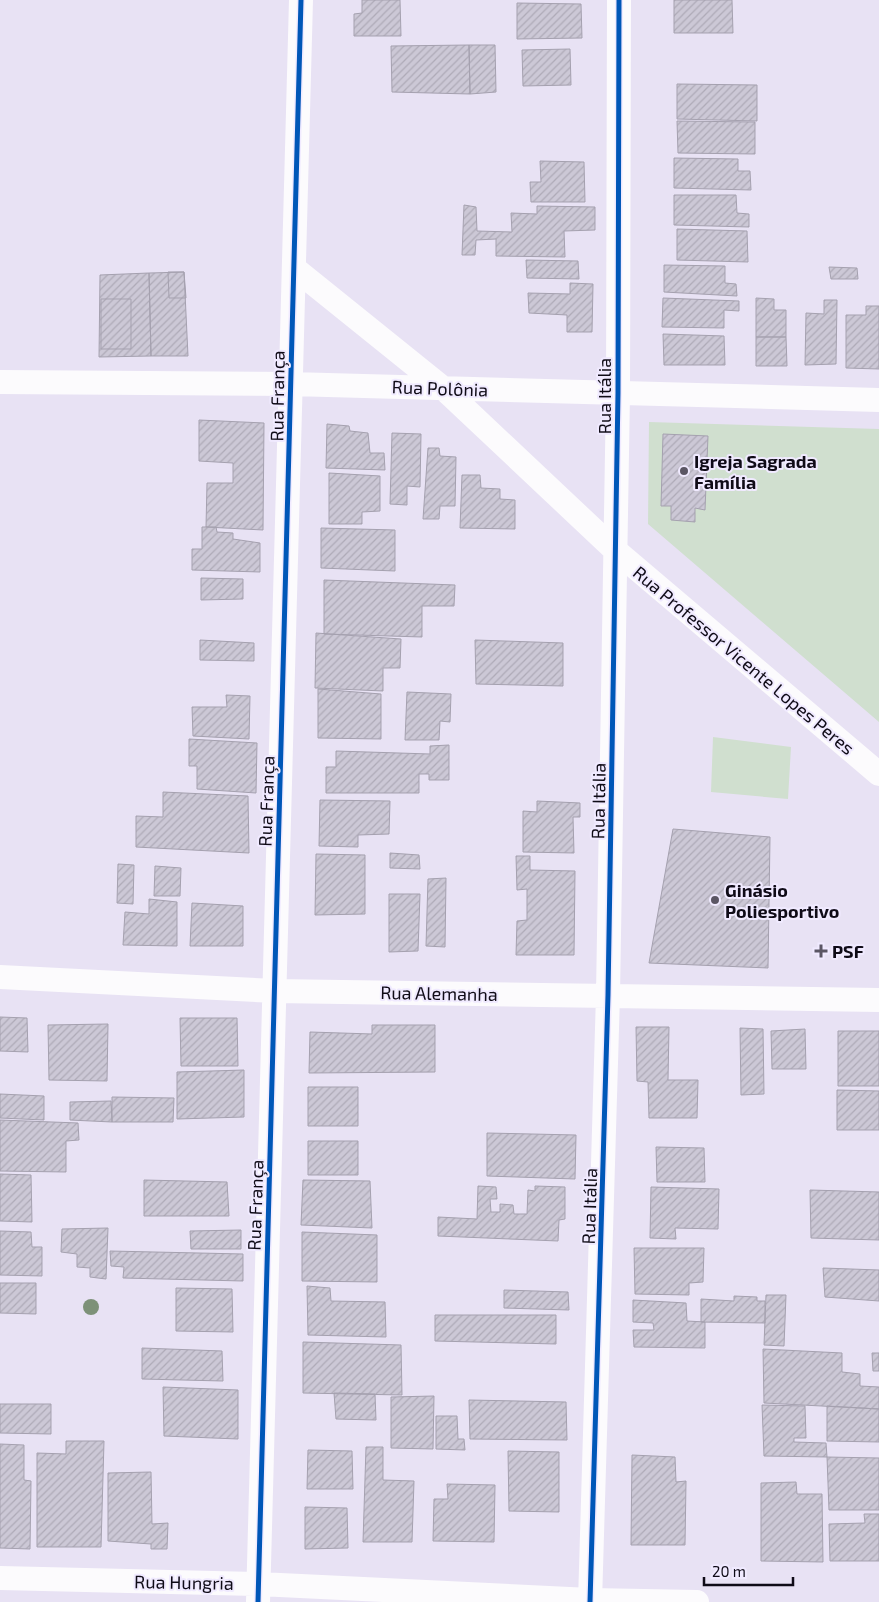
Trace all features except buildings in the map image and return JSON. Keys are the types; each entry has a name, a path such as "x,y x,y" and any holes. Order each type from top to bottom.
{"street":[{"name":"Rua França","path":"259,1593 301,0"},
{"name":"Rua Itália","path":"590,1601 608,995 618,393 619,0"},
{"name":"Rua Professor Vicente Lopes Peres","path":"294,268 443,388 616,551 879,774"},
{"name":"Rua Polônia","path":"0,382 291,384 879,400"},
{"name":"Rua Alemanha","path":"0,978 275,991 879,1000"},
{"name":"Rua Hungria","path":"0,1578 259,1593 697,1602"}],"green space":[{"path":"649,422 879,429 879,722 648,524"},
{"path":"713,737 791,747 788,799 711,792"}],"cycle path":[{"path":"258,1602 301,0"},
{"path":"590,1602 608,995 618,393 619,0"}],"place":[{"name":"Igreja Sagrada Família","path":"684,471"},
{"name":"Ginásio Poliesportivo","path":"715,900"},
{"name":"PSF","path":"821,951"}]}
